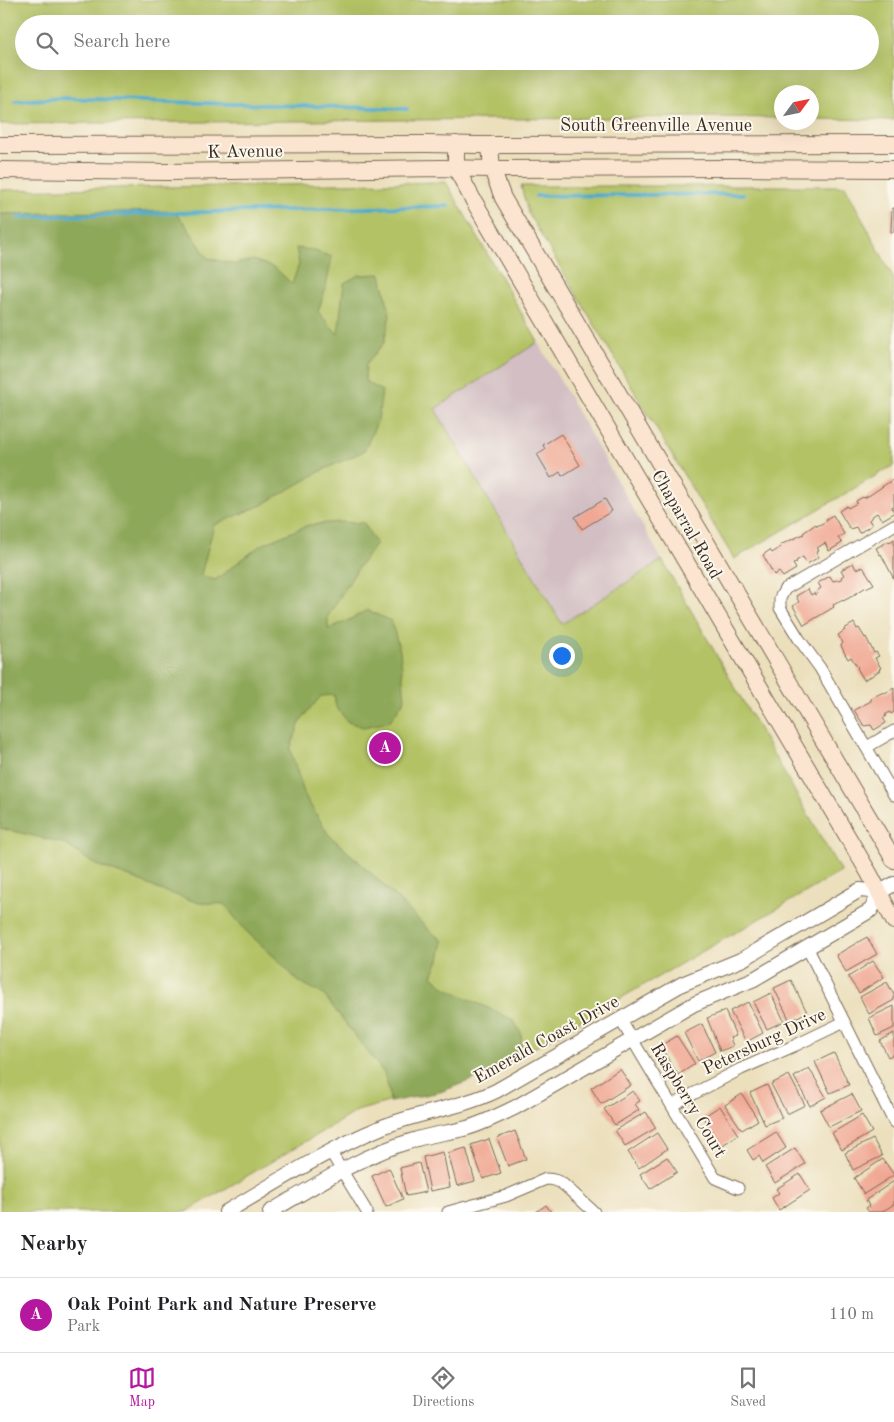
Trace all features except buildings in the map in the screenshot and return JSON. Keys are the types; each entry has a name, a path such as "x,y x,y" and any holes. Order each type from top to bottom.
{"main road":[{"name":"Chaparral Road","path":"456,144 456,168 768,702 887,888 894,921"},
{"name":"South Greenville Avenue","path":"484,145 894,144"},
{"name":"K Avenue","path":"0,145 484,145"},
{"name":"Chaparral Road","path":"484,145 503,198 894,860"},
{"path":"726,145 726,168"},
{"path":"492,169 894,169"},
{"name":"K Avenue","path":"0,170 168,172 492,169"},
{"path":"631,469 655,456"},
{"path":"768,702 791,686"}],"street":[{"path":"894,524 793,584 785,590 780,598 780,608 786,619 814,659 894,795"},
{"path":"867,747 894,731"},
{"path":"270,1212 370,1156 414,1140 466,1129 486,1122 516,1107 694,1004 754,978 871,910 887,888"},
{"name":"Emerald Coast Drive","path":"226,1212 330,1151 381,1127 478,1099 682,984 743,959 860,890 887,888"},
{"path":"806,947 894,1122"},
{"name":"Raspberry Court","path":"620,1018 715,1178 738,1188"},
{"name":"Petersburg Drive","path":"672,1105 741,1069 844,1022"},
{"path":"330,1151 367,1212"},
{"path":"448,1212 506,1196 546,1179 552,1179 564,1184 594,1212"}],"shaded area":[{"path":"538,342 662,560 562,625 435,409"}],"green space":[{"path":"0,0 894,0 894,120 819,119 819,85 774,85 774,118 0,124"},
{"path":"446,182 538,342 435,409 562,624 662,560 841,872 492,1072 357,1111 186,1212 0,1212 0,190"},
{"path":"521,186 845,186 894,279 894,465 734,559 528,213"},
{"path":"173,211 183,221 208,258 234,264 253,260 275,268 292,284 299,264 296,248 312,250 332,257 326,287 318,312 338,334 344,283 359,275 381,274 390,315 384,343 366,364 365,381 382,391 378,420 364,451 321,471 262,505 214,525 201,575 215,580 261,545 308,525 339,522 364,523 376,544 358,568 328,616 328,629 367,610 391,621 400,651 405,699 389,722 363,727 348,722 336,707 334,695 321,696 301,720 290,749 305,796 329,835 443,941 439,960 432,976 446,988 513,1020 521,1033 522,1055 492,1072 440,1092 390,1102 384,1073 323,994 298,981 246,931 224,904 199,903 160,890 94,864 63,843 0,828 0,214"}],"waterway":[{"path":"15,101 63,98 407,109"},
{"path":"536,196 743,194"},
{"path":"18,217 448,206"}],"place":[{"name":"Oak Point Park and Nature Preserve","path":"385,748"}]}
